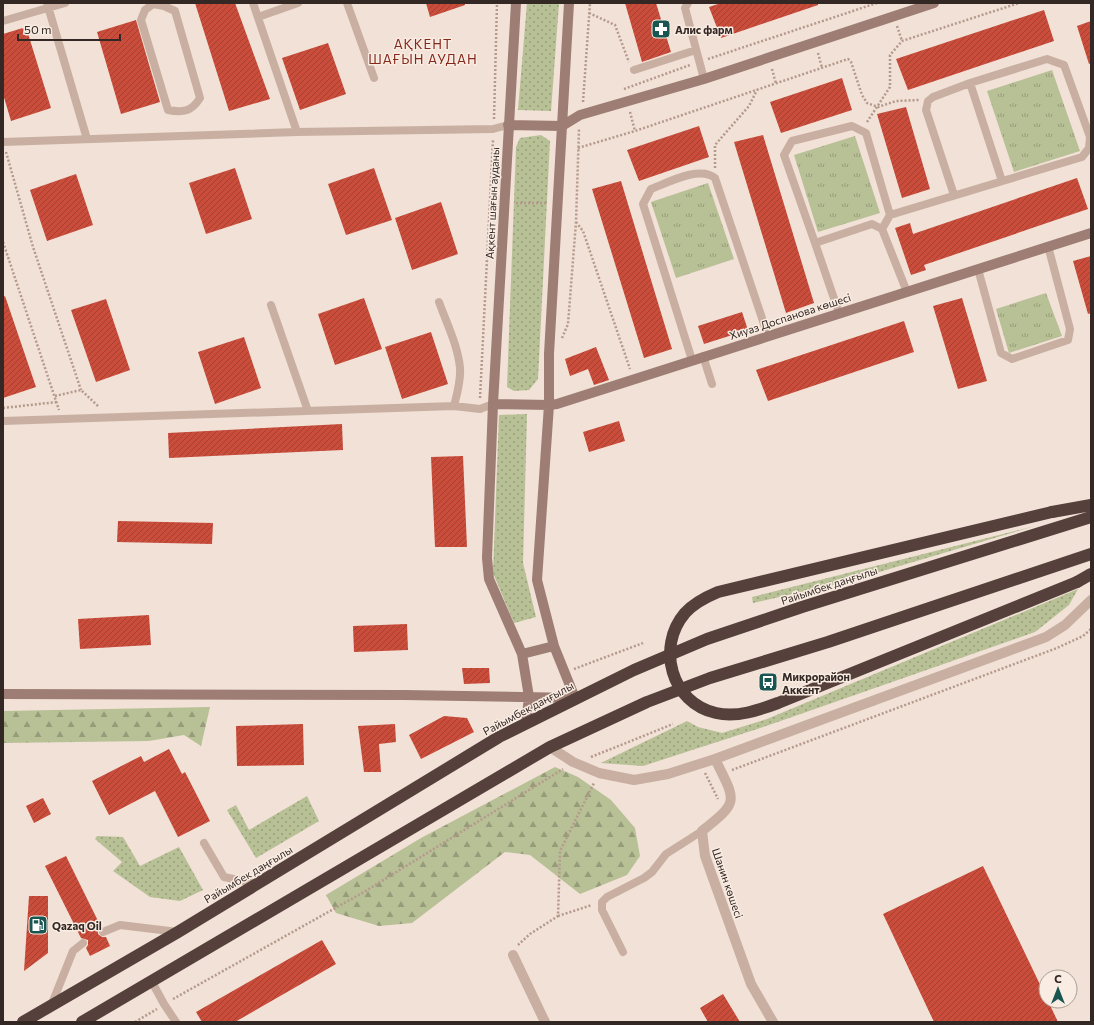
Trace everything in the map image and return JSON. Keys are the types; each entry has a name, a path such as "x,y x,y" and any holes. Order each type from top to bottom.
{"highway":[{"path":"1091,505 1052,512 718,592 704,598 684,615 675,629 670,647 672,671 681,690 700,708 717,714 749,712 778,703 1076,582 1091,574"},
{"name":"Райымбек даңғылы","path":"23,1022 178,932 499,737 574,698 634,670 722,634 802,607 1091,517"},
{"path":"82,1022 550,746 647,702 710,678 828,642 1091,554"}],"street":[{"name":"Ақкент шағын ауданы","path":"516,3 493,404 487,558 489,579 522,654 529,697 526,723"},
{"path":"3,694 574,698 554,646 537,580 549,406 549,354 569,3"},
{"path":"508,125 562,126 580,115 704,79 934,3"},
{"name":"Хиуаз Доспанова көшесі","path":"493,404 549,406 1091,233"},
{"path":"550,746 573,762 599,773 634,780 668,774 715,759 1046,637 1065,625 1091,600"},
{"path":"522,654 554,646"},
{"path":"702,832 726,813 731,804 730,792 715,759"},
{"name":"Шанин көшесі","path":"702,832 705,856 751,984 773,1022"},
{"path":"513,956 545,1022"}],"lane":[{"path":"3,22 48,5 65,3"},
{"path":"254,3 297,132"},
{"path":"258,17 298,3"},
{"path":"348,3 374,78"},
{"path":"688,3 685,8 704,79"},
{"path":"153,4 164,6 175,11 200,98 194,108 181,113 168,110 141,20 145,10 153,4"},
{"path":"48,5 87,139"},
{"path":"633,71 696,50"},
{"path":"882,229 890,215 1082,157 1089,148 1090,137 1064,65 1048,59 970,83 933,97 928,101 926,110 954,195"},
{"path":"970,83 1002,181"},
{"path":"3,142 297,132 493,129 508,125"},
{"path":"839,313 784,155 792,140 852,126 866,133 890,215"},
{"path":"692,360 643,204 650,189 697,173 711,175 715,178 768,336"},
{"path":"815,243 872,224 882,229 907,292"},
{"path":"978,269 1001,353 1012,359 1068,340 1070,329 1048,246"},
{"path":"439,302 458,358 459,384 454,406"},
{"path":"270,304 308,411"},
{"path":"703,356 712,384"},
{"path":"3,420 454,406 480,409 493,404"},
{"path":"623,952 602,910 602,902 607,897 644,878 652,872 666,854 702,832"},
{"path":"204,842 224,877 257,884"},
{"path":"103,932 120,925 178,932"},
{"path":"51,1006 73,951 83,943"},
{"path":"152,982 176,1022"}],"path":[{"path":"480,409 491,203 497,3"},
{"path":"562,339 568,324 576,222 580,115 584,103 590,3"},
{"path":"622,90 637,83 877,3"},
{"path":"860,130 878,107 890,88 890,55 902,41 1019,3"},
{"path":"589,13 615,25 637,83"},
{"path":"814,42 822,68"},
{"path":"769,57 776,84"},
{"path":"578,148 635,131 848,60 851,62 862,95 867,103 878,107 901,100 928,101"},
{"path":"711,175 715,167 715,145 749,106 758,90"},
{"path":"584,103 590,101"},
{"path":"627,102 635,131"},
{"path":"3,142 33,247 81,390 108,417"},
{"path":"504,203 576,202"},
{"path":"576,222 584,231 634,379"},
{"path":"3,242 57,402 61,419"},
{"path":"55,396 81,390"},
{"path":"3,408 57,402"},
{"path":"722,773 1057,648 1083,636 1091,629"},
{"path":"565,673 643,643"},
{"path":"135,1022 164,1004 364,892 573,762 597,756 673,724"},
{"path":"700,764 726,813"},
{"path":"558,916 560,851 599,773"},
{"path":"513,956 516,947 530,934 558,916 602,902"}],"green space":[{"path":"527,3 559,3 551,111 518,110"},
{"path":"1052,70 1080,151 1014,172 987,91"},
{"path":"541,135 550,141 538,379 529,390 514,391 507,387 516,147 520,138"},
{"path":"855,136 880,213 818,232 794,155"},
{"path":"708,183 734,259 676,278 651,202"},
{"path":"1046,293 1062,336 1009,353 996,309"},
{"path":"527,414 523,563 536,617 514,623 493,573 499,415"},
{"path":"1035,526 849,581 753,603 752,597"},
{"path":"1078,589 1069,605 1035,632 769,725 643,766 601,763 687,721 698,727 722,733 767,719"},
{"path":"210,707 201,746 184,735 149,741 3,743 3,711"},
{"path":"555,767 578,777 611,800 635,828 640,856 627,875 580,894 530,855 505,852 412,923 379,926 336,913 326,895 421,838"},
{"path":"307,796 319,821 256,858 227,810 236,805 249,830"},
{"path":"97,836 123,837 140,866 179,847 203,890 180,901 150,897 113,871 122,862 95,839"}],"building":[{"path":"195,3 235,3 270,99 229,111"},
{"path":"426,3 465,3 465,5 430,17"},
{"path":"625,3 656,3 671,52 642,62"},
{"path":"721,3 818,3 818,5 721,38 709,7"},
{"path":"1044,10 1054,41 908,90 896,59"},
{"path":"136,20 160,102 121,114 97,32"},
{"path":"1091,21 1091,63 1089,64 1077,26"},
{"path":"26,27 51,108 11,121 3,94 3,34"},
{"path":"328,43 346,94 300,110 282,58"},
{"path":"842,78 852,110 781,133 770,102"},
{"path":"906,107 930,189 902,198 877,114"},
{"path":"699,126 709,157 639,181 627,150"},
{"path":"763,135 814,303 786,313 734,142"},
{"path":"235,168 252,219 206,234 189,183"},
{"path":"374,168 392,220 346,235 328,184"},
{"path":"76,174 93,225 47,241 30,190"},
{"path":"1077,178 1088,209 924,265 926,270 911,275 895,228 910,223 913,234"},
{"path":"621,181 672,349 644,358 592,189"},
{"path":"441,202 458,254 412,270 395,218"},
{"path":"1091,256 1091,313 1088,314 1073,261"},
{"path":"5,296 36,387 3,398 3,297"},
{"path":"364,298 382,349 335,365 318,314"},
{"path":"962,298 987,381 958,389 933,306"},
{"path":"106,299 130,370 96,382 71,310"},
{"path":"742,312 748,330 704,344 698,326"},
{"path":"904,321 914,352 768,401 756,370"},
{"path":"431,332 448,384 402,399 385,347"},
{"path":"244,337 261,388 215,404 198,352"},
{"path":"596,347 609,380 594,385 588,369 570,376 565,359"},
{"path":"619,421 625,441 589,452 583,432"},
{"path":"342,424 343,450 169,458 168,433"},
{"path":"463,456 467,547 435,547 431,457"},
{"path":"118,521 213,523 212,544 117,542"},
{"path":"149,615 151,645 80,649 78,619"},
{"path":"407,624 408,650 354,652 353,626"},
{"path":"462,668 489,668 490,683 464,684"},
{"path":"444,716 467,718 474,732 421,759 409,735"},
{"path":"303,724 304,765 237,766 236,726"},
{"path":"395,724 396,742 379,744 381,772 364,772 358,726"},
{"path":"169,749 182,774 185,772 210,821 178,837 155,791 109,815 92,781 141,756 144,762"},
{"path":"43,798 51,814 34,823 26,806"},
{"path":"66,856 101,927 98,934 102,937 106,937 110,946 90,956 86,948 88,945 88,940 81,938 45,866"},
{"path":"983,866 1038,980 1038,1009 1052,1009 1058,1022 934,1022 883,914"},
{"name":"Qazaq Oil","path":"29,896 48,896 48,953 24,971"},
{"path":"322,940 336,964 235,1022 202,1022 196,1012"},
{"path":"723,994 740,1022 708,1022 700,1008"}],"place":[{"name":"Алис фарм","path":"661,29"},
{"name":"Микрорайон Аккент","path":"768,682"},
{"name":"Qazaq Oil","path":"38,925"}],"district":[{"name":"АҚКЕНТ ШАҒЫН АУДАН","path":"423,52"}]}
